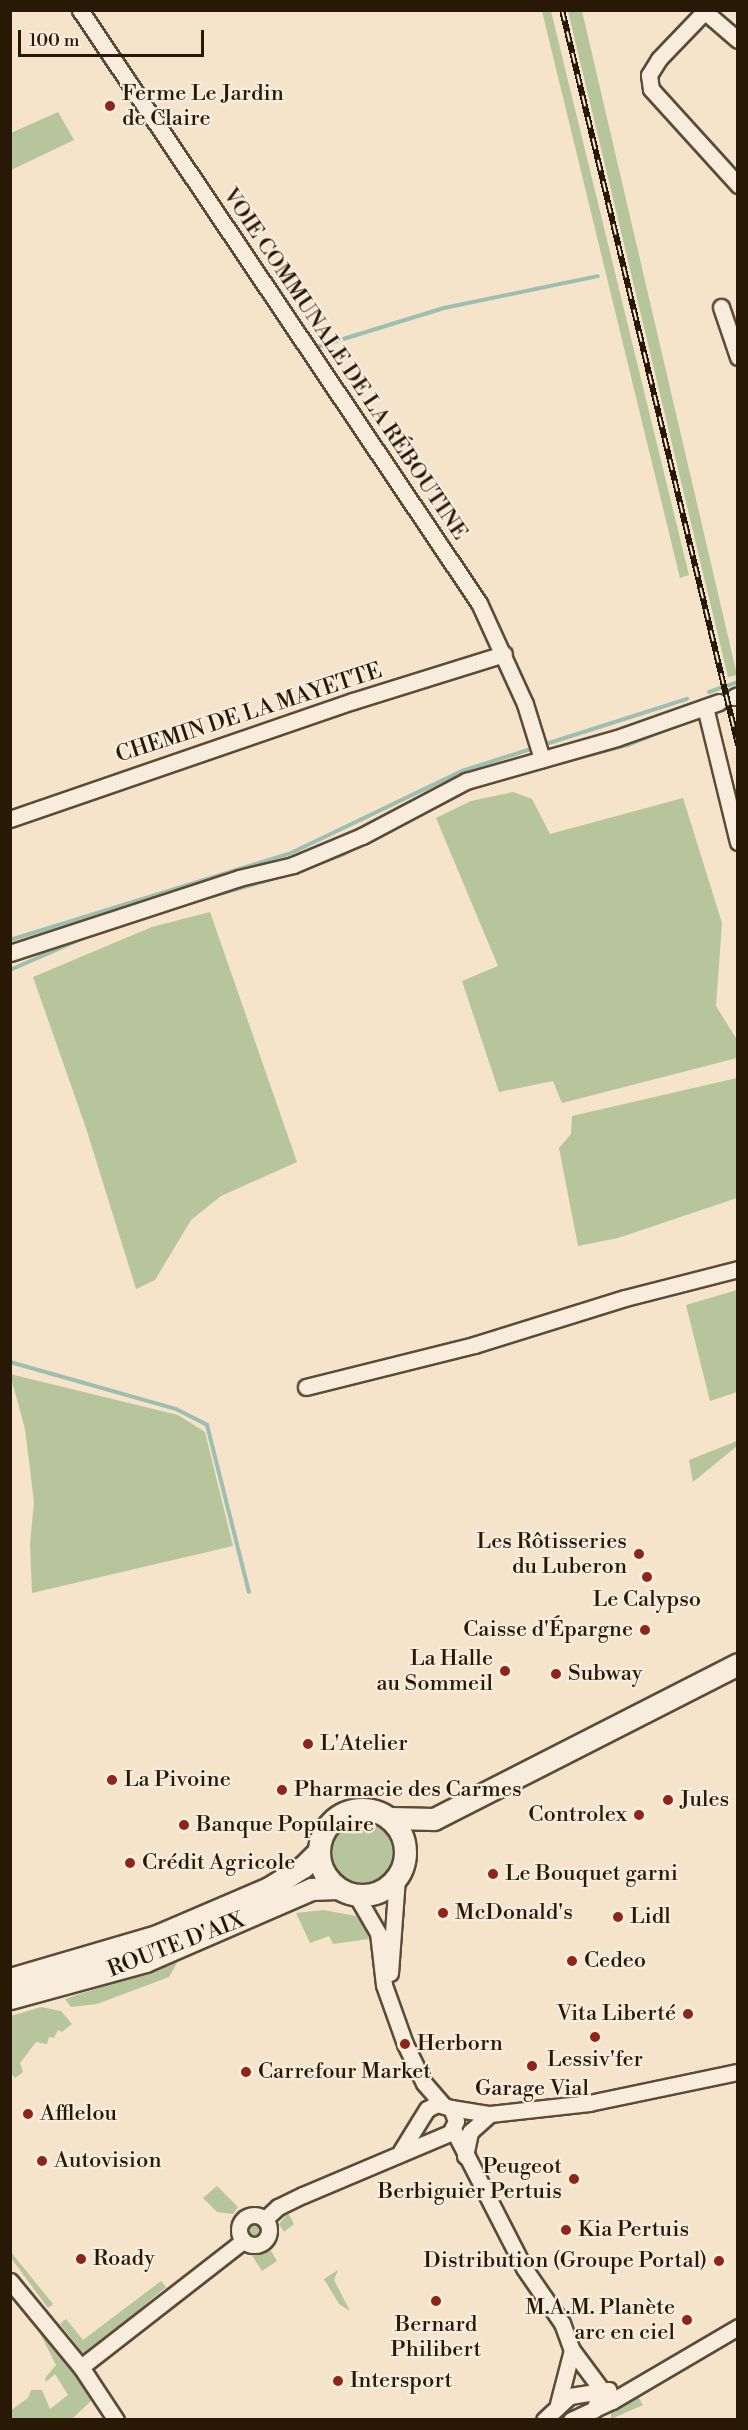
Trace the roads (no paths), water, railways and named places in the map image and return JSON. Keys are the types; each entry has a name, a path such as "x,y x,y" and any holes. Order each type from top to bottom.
{"main road":[{"path":"434,1819 401,1867 379,1892 347,1891 324,1872 318,1852 327,1826 343,1812 363,1808 390,1818 434,1819 738,1664"},
{"path":"390,1818 399,1829 401,1867"},
{"name":"ROUTE D'AIX","path":"10,1979 157,1936 269,1888 303,1867 318,1852"},
{"name":"ROUTE D'AIX","path":"10,1998 145,1961 310,1889 347,1891"}],"street":[{"name":"VOIE COMMUNALE DE LA RÉBOUTINE","path":"80,10 478,603 504,654 543,759"},
{"path":"738,40 703,11 659,59 649,75 651,89 738,185"},
{"path":"721,308 738,357"},
{"name":"CHEMIN DE LA MAYETTE","path":"10,819 342,705 504,654"},
{"path":"10,953 229,881 293,865 362,836 466,781 616,738 724,700 738,842"},
{"path":"306,1386 474,1345 625,1298 738,1269"},
{"path":"391,2003 390,1940 401,1867"},
{"path":"347,1891 378,1933 384,1985 424,2083 447,2132 463,2152 524,2268 562,2323 572,2350 601,2389"},
{"path":"436,2110 490,2114 589,2103 738,2072"},
{"path":"436,2110 425,2129 447,2132"},
{"path":"401,2151 436,2110"},
{"path":"265,2219 278,2207 401,2151 490,2114"},
{"path":"463,2152 470,2132 490,2114"},
{"path":"253,2215 265,2219 270,2229 266,2240 255,2245 243,2241 239,2231 242,2220 253,2215"},
{"path":"81,2367 243,2241"},
{"path":"10,2282 81,2367 116,2420"},
{"path":"582,2415 691,2356 738,2327"},
{"path":"691,2356 738,2338"},
{"path":"564,2400 572,2350"},
{"path":"544,2420 564,2400 601,2389 633,2388"},
{"path":"582,2415 601,2389"},
{"path":"564,2400 582,2415"}],"waterway":[{"path":"314,348 444,308 598,276"},
{"path":"709,692 738,682"},
{"path":"549,743 687,699"},
{"path":"518,774 628,745 683,723"},
{"path":"10,940 291,853 462,771 528,750"},
{"path":"174,907 300,871 344,854 418,815"},
{"path":"10,970 92,934"},
{"path":"10,1362 176,1409 207,1425 249,1592"}],"railway":[{"path":"562,10 738,745"}],"place":[{"name":"Ferme Le Jardin de Claire","path":"110,106"},
{"name":"Les Rôtisseries du Luberon","path":"639,1554"},
{"name":"Le Calypso","path":"647,1577"},
{"name":"Caisse d'Épargne","path":"645,1630"},
{"name":"La Halle au Sommeil","path":"505,1671"},
{"name":"Subway","path":"556,1674"},
{"name":"L'Atelier","path":"308,1744"},
{"name":"La Pivoine","path":"112,1780"},
{"name":"Pharmacie des Carmes","path":"282,1790"},
{"name":"Jules","path":"668,1800"},
{"name":"Controlex","path":"639,1815"},
{"name":"Banque Populaire","path":"184,1825"},
{"name":"Crédit Agricole","path":"130,1863"},
{"name":"Le Bouquet garni","path":"493,1874"},
{"name":"McDonald's","path":"443,1913"},
{"name":"Lidl","path":"618,1917"},
{"name":"Cedeo","path":"572,1961"},
{"name":"Vita Liberté","path":"688,2014"},
{"name":"Lessiv'fer","path":"595,2037"},
{"name":"Herborn","path":"405,2044"},
{"name":"Garage Vial","path":"532,2066"},
{"name":"Carrefour Market","path":"246,2072"},
{"name":"Afflelou","path":"28,2114"},
{"name":"Autovision","path":"42,2161"},
{"name":"Peugeot Berbiguier Pertuis","path":"574,2179"},
{"name":"Kia Pertuis","path":"566,2230"},
{"name":"Roady","path":"81,2259"},
{"name":"Distribution (Groupe Portal)","path":"719,2261"},
{"name":"Bernard Philibert","path":"436,2301"},
{"name":"M.A.M. Planète arc en ciel","path":"687,2320"},
{"name":"Intersport","path":"338,2381"}]}
